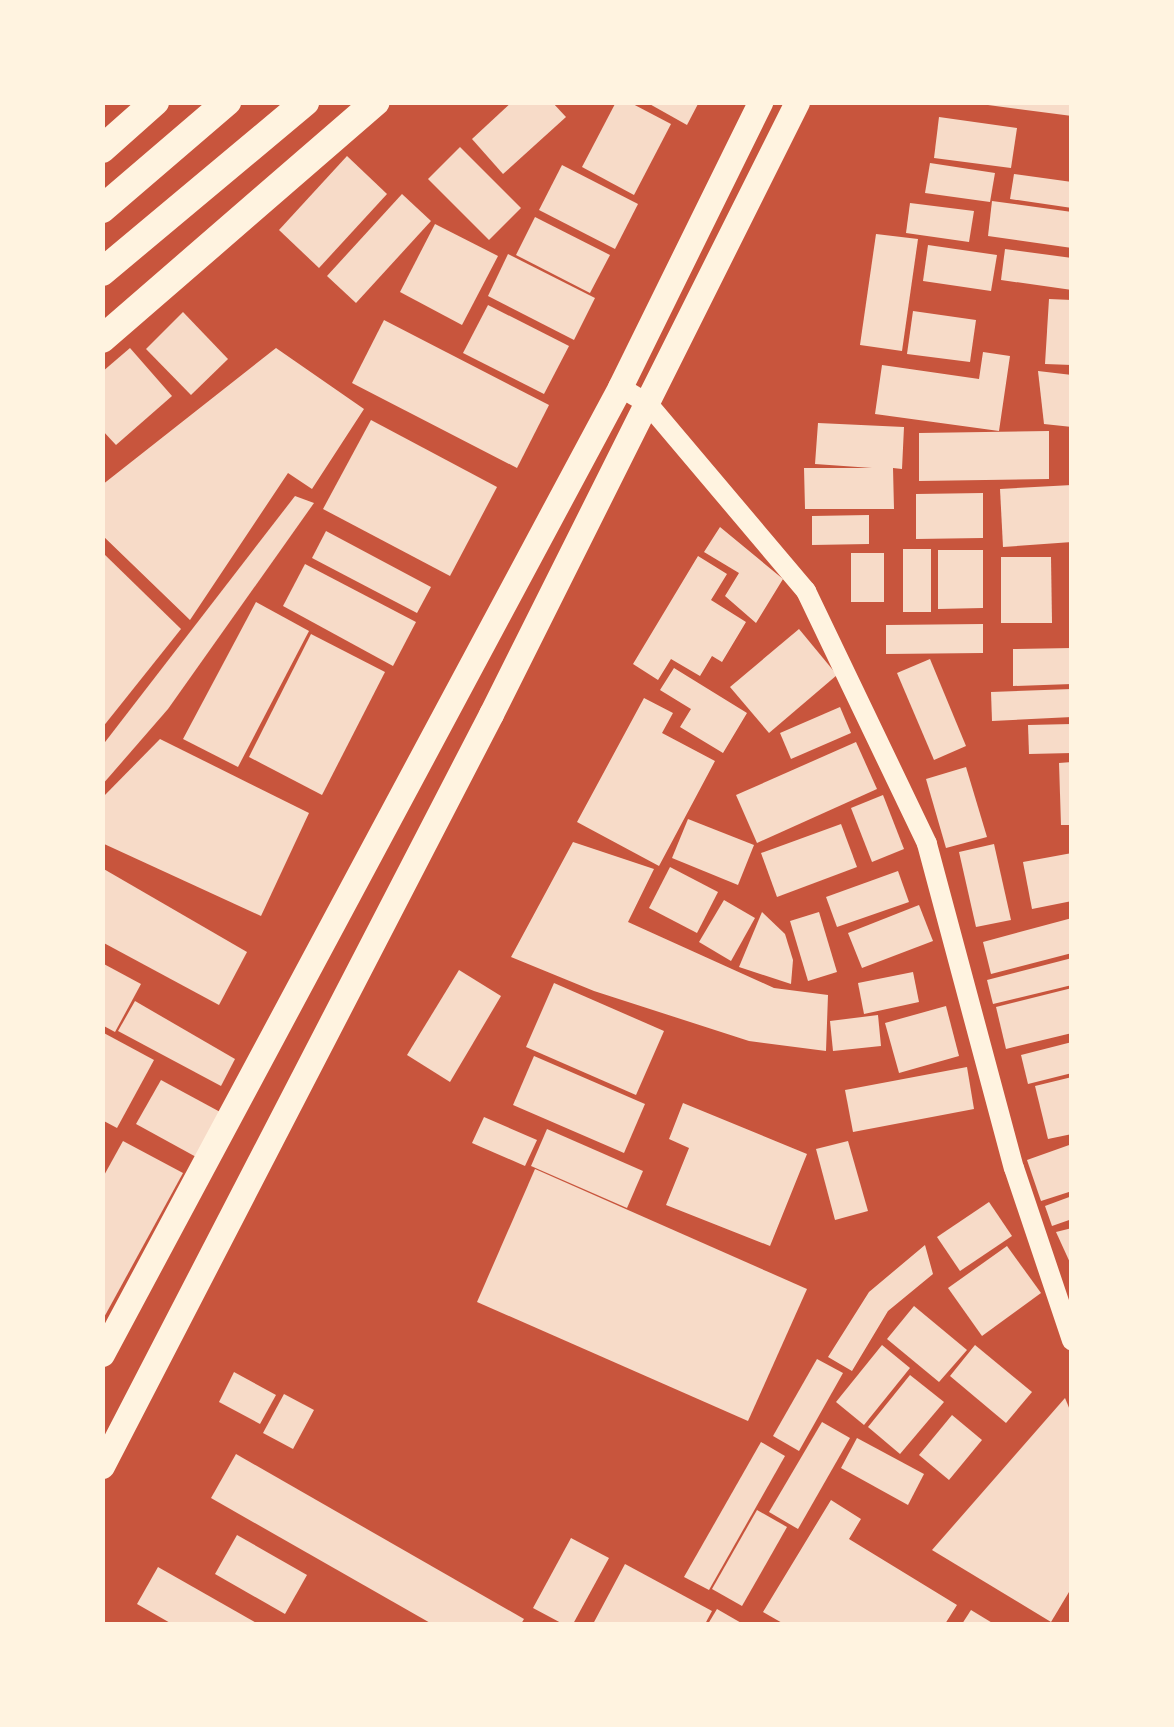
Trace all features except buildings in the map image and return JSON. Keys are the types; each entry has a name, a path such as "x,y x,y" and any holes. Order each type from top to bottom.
{"highway":[{"path":"102,149 155,102"},
{"path":"102,209 227,102"},
{"path":"102,272 304,102"},
{"path":"102,338 376,102"}],"main road":[{"path":"102,1354 620,387 760,102"},
{"path":"102,1466 648,404 797,102"},
{"path":"620,387 648,404 806,591 927,844 1014,1168 1072,1340"}]}
